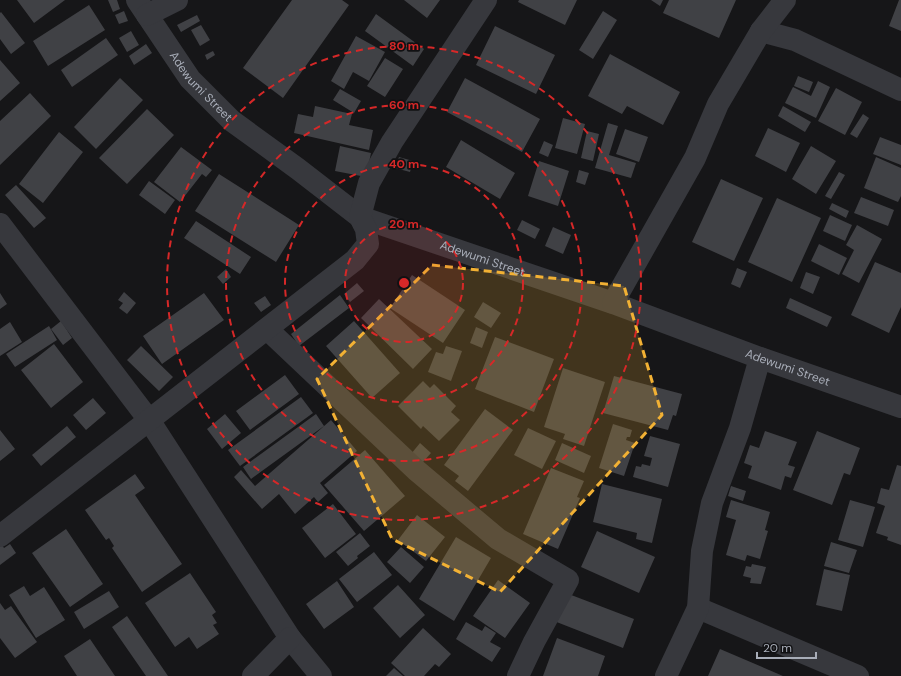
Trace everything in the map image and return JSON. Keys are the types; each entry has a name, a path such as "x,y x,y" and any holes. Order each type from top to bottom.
{"street":[{"path":"142,8 178,0"},
{"path":"0,536 355,260 368,244 366,229 360,217 369,183 392,142 486,0"},
{"path":"612,303 695,158 718,104 761,31 785,0"},
{"name":"Adewumi Street","path":"142,8 190,79 232,120 360,217 612,303 760,358 901,407"},
{"path":"761,31 795,40 901,90"},
{"path":"0,224 149,420 290,638 321,676"},
{"path":"267,329 416,470 492,534 568,580 534,642 518,676"},
{"path":"666,676 698,608 702,550 712,503 740,428 760,358"},
{"path":"698,608 858,676"},
{"path":"253,676 290,638"}],"highlighted area":[{"path":"432,265 624,286 662,415 500,592 392,539 317,379"}],"building":[{"path":"17,0 65,0 34,23"},
{"path":"108,0 117,0 120,9 113,12"},
{"path":"292,0 342,0 349,5 283,98 243,68"},
{"path":"404,0 440,0 427,18"},
{"path":"519,0 577,0 565,25 518,2"},
{"path":"651,0 663,0 660,6"},
{"path":"669,0 736,0 719,38 663,13"},
{"path":"899,0 901,0 901,31 889,26"},
{"path":"89,5 105,30 48,66 33,41"},
{"path":"124,11 128,21 119,24 115,15"},
{"path":"603,11 617,20 593,59 579,50"},
{"path":"1,12 25,43 11,54 0,39"},
{"path":"376,14 424,49 413,66 365,31"},
{"path":"197,15 200,21 181,32 177,25"},
{"path":"201,25 210,40 200,46 191,30"},
{"path":"495,26 555,55 536,94 476,65"},
{"path":"131,31 139,45 127,52 119,38"},
{"path":"356,36 385,52 369,81 353,72 344,89 331,81"},
{"path":"106,38 118,55 72,87 61,70"},
{"path":"146,44 152,53 134,65 129,56"},
{"path":"213,51 215,55 207,60 205,55"},
{"path":"610,54 680,92 663,125 627,106 622,114 588,96"},
{"path":"385,58 403,69 385,97 367,86"},
{"path":"0,60 20,83 0,101"},
{"path":"798,76 813,82 809,92 794,86"},
{"path":"120,78 143,100 96,149 74,127"},
{"path":"465,78 540,119 522,152 447,112"},
{"path":"818,81 830,87 816,118 785,103 793,87 811,96"},
{"path":"836,88 862,102 845,135 818,121"},
{"path":"340,89 361,101 354,113 333,100"},
{"path":"30,93 51,116 0,165 0,121"},
{"path":"315,106 352,114 349,125 373,130 369,150 294,133 298,114 313,117"},
{"path":"783,106 811,122 805,132 778,116"},
{"path":"147,109 174,135 127,184 99,158"},
{"path":"863,114 869,118 857,138 850,134"},
{"path":"563,118 585,124 577,154 555,148"},
{"path":"608,123 618,126 609,155 636,163 631,178 595,168"},
{"path":"768,128 800,143 786,172 755,156"},
{"path":"625,129 648,137 639,162 616,154"},
{"path":"587,131 599,134 593,161 581,158"},
{"path":"59,132 83,152 43,203 19,184"},
{"path":"880,137 901,145 901,165 873,154"},
{"path":"461,140 515,173 500,199 446,167"},
{"path":"544,141 553,145 548,157 539,153"},
{"path":"340,146 371,153 366,177 335,171"},
{"path":"811,146 836,161 816,194 792,179"},
{"path":"181,147 212,170 206,177 202,174 180,202 154,182"},
{"path":"399,157 413,161 410,172 395,168"},
{"path":"876,157 901,168 901,196 898,202 864,188"},
{"path":"539,161 569,171 558,206 528,196"},
{"path":"579,170 589,173 585,185 576,182"},
{"path":"839,172 845,175 831,199 825,196"},
{"path":"219,174 299,225 276,262 195,211"},
{"path":"721,179 763,198 734,261 692,242"},
{"path":"149,181 175,200 165,214 139,195"},
{"path":"16,185 46,218 34,228 5,195"},
{"path":"861,197 894,210 888,226 854,213"},
{"path":"777,198 821,218 792,282 748,262"},
{"path":"832,203 849,211 846,218 829,209"},
{"path":"830,215 852,225 845,241 823,231"},
{"path":"522,220 540,229 535,239 517,230"},
{"path":"196,221 251,257 240,274 184,238"},
{"path":"857,225 882,239 859,283 842,274 854,250 846,245"},
{"path":"553,227 571,235 563,254 545,246"},
{"path":"819,244 847,258 839,275 811,261"},
{"path":"875,262 901,273 901,307 889,333 851,315"},
{"path":"737,268 747,272 740,288 731,284"},
{"path":"226,269 231,277 223,284 217,277"},
{"path":"806,272 820,277 813,294 800,288"},
{"path":"412,275 465,310 443,343 390,308"},
{"path":"357,283 364,291 350,302 344,294"},
{"path":"124,292 136,303 127,314 119,308 123,303 118,300"},
{"path":"0,293 7,304 0,309"},
{"path":"204,293 224,320 162,364 143,336"},
{"path":"340,295 349,308 299,346 291,334"},
{"path":"265,296 271,305 261,312 254,303"},
{"path":"790,298 832,317 827,327 786,308"},
{"path":"379,299 432,349 413,369 361,318"},
{"path":"483,302 501,313 491,328 474,317"},
{"path":"61,321 72,338 63,345 51,329"},
{"path":"354,321 400,373 372,398 326,346"},
{"path":"10,322 22,342 0,356 0,329"},
{"path":"49,326 57,340 15,367 6,354"},
{"path":"476,327 488,332 482,348 470,343"},
{"path":"495,337 554,359 534,412 475,389"},
{"path":"54,344 83,382 51,408 21,370"},
{"path":"141,346 173,377 159,391 127,360"},
{"path":"446,346 462,351 451,381 428,372 436,352 443,354"},
{"path":"563,368 605,382 584,446 563,439 565,434 544,427"},
{"path":"285,375 299,394 250,430 236,411"},
{"path":"614,376 682,394 676,416 673,415 668,430 603,413"},
{"path":"423,381 430,388 434,384 456,406 451,412 460,420 439,441 423,426 421,429 398,406"},
{"path":"301,397 313,413 240,466 228,450"},
{"path":"93,398 106,413 86,430 73,415"},
{"path":"485,409 513,430 468,491 455,481 459,476 444,465"},
{"path":"225,414 241,433 222,449 207,429"},
{"path":"316,414 324,426 251,479 243,467"},
{"path":"331,420 357,451 320,483 328,493 318,502 314,497 295,514 279,494 262,509 234,477 241,470 255,486"},
{"path":"613,424 632,430 630,437 627,437 626,440 635,443 624,476 599,468"},
{"path":"67,426 76,437 41,466 32,455"},
{"path":"528,428 556,441 542,469 514,455"},
{"path":"0,430 15,449 0,461"},
{"path":"765,431 797,442 788,465 795,467 791,478 785,476 781,490 748,478 752,466 744,463 750,445 759,448"},
{"path":"817,431 860,448 850,475 844,473 832,505 793,490"},
{"path":"650,436 680,444 668,487 633,477 636,466 641,467 642,464 650,466 652,458 644,456"},
{"path":"420,443 431,453 422,463 411,454"},
{"path":"562,443 591,456 584,473 555,460"},
{"path":"365,450 405,496 364,531 324,485"},
{"path":"897,465 901,466 901,545 887,540 888,537 876,533 885,506 877,503 881,488 889,490"},
{"path":"551,468 584,481 577,497 580,498 558,549 523,534"},
{"path":"135,474 145,488 135,495 182,564 142,592 112,548 114,546 109,538 106,540 85,510"},
{"path":"602,484 662,499 652,543 636,539 637,533 593,522"},
{"path":"731,486 746,491 743,501 728,496"},
{"path":"731,500 770,512 765,530 768,531 760,559 747,555 745,561 726,555 736,520 726,517"},
{"path":"850,500 875,507 863,547 838,540"},
{"path":"333,504 356,534 325,558 302,528"},
{"path":"417,515 445,537 426,561 398,540"},
{"path":"66,529 103,584 70,607 32,553"},
{"path":"597,531 655,557 639,593 581,567"},
{"path":"360,533 370,546 357,556 358,558 348,566 336,552"},
{"path":"456,537 491,558 454,621 419,599"},
{"path":"831,542 857,550 849,573 824,566"},
{"path":"10,544 16,553 0,565 0,547 2,545 4,548"},
{"path":"401,547 424,567 410,583 387,562"},
{"path":"374,552 392,575 357,602 339,579"},
{"path":"752,564 766,567 761,584 750,583 751,578 743,576 746,566 751,567"},
{"path":"824,569 850,575 842,611 816,605"},
{"path":"190,573 216,612 212,615 217,623 213,625 219,634 197,649 189,637 175,647 145,603"},
{"path":"498,580 530,603 505,638 473,616"},
{"path":"337,581 354,607 324,629 306,604"},
{"path":"398,585 425,615 400,638 373,608"},
{"path":"24,586 30,596 44,587 65,620 36,638 9,595"},
{"path":"109,591 119,607 84,629 74,612"},
{"path":"566,593 634,619 623,648 554,621"},
{"path":"0,603 5,610 11,606 37,642 15,658 0,638"},
{"path":"127,616 168,676 146,676 112,627"},
{"path":"466,622 482,631 485,626 496,633 490,642 501,648 492,662 456,639"},
{"path":"423,628 451,654 439,667 435,664 424,676 405,676 391,663"},
{"path":"557,638 605,656 598,676 543,676"},
{"path":"90,639 115,676 77,676 64,656"},
{"path":"720,649 783,676 708,676"},
{"path":"394,668 403,676 386,676"}]}
